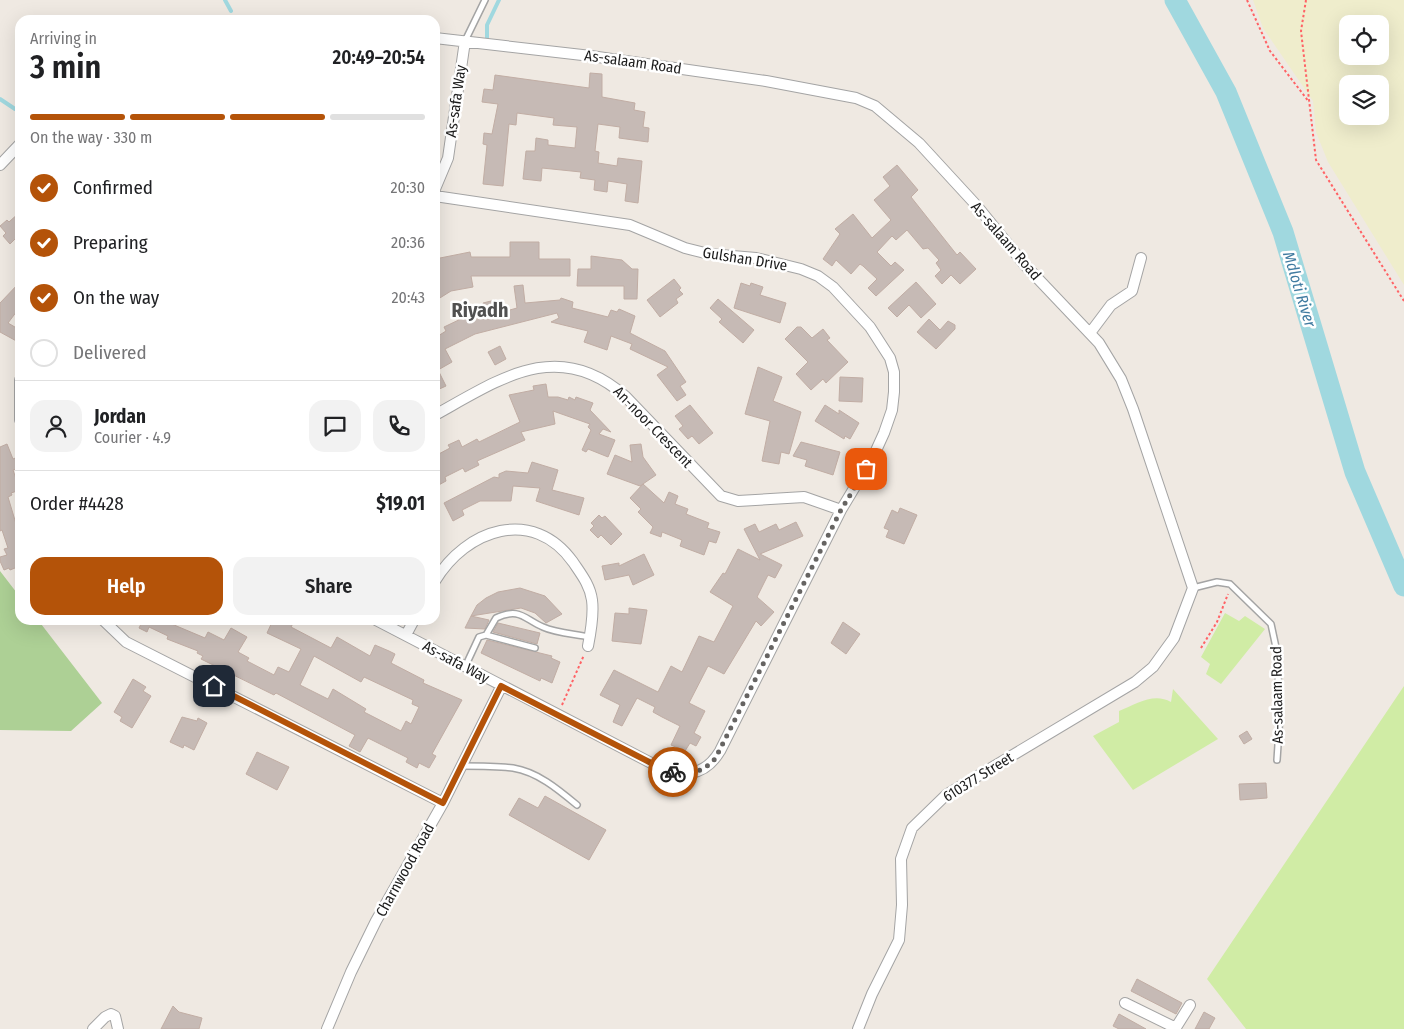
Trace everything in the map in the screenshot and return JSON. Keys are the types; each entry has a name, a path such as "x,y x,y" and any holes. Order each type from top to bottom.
{"street":[{"name":"As-salaam Road","path":"440,38 591,56 766,81 856,98 874,106 919,143 977,206 1024,264 1090,334 1111,363 1126,391 1193,588"},
{"name":"As-safa Way","path":"440,177 448,158 465,41"},
{"path":"0,165 15,149"},
{"name":"Gulshan Drive","path":"440,197 630,225 684,248 709,254 781,262 818,276 833,287 882,343 890,358 894,372 892,410 874,455 841,510 720,751 709,766 700,770"},
{"path":"1090,334 1111,305 1132,291 1141,258"},
{"name":"An-noor Crescent","path":"440,412 502,378 521,371 556,366 583,370 614,386 625,396 721,496 738,501 804,496 841,510"},
{"path":"440,574 456,552 481,537 510,530 544,536 570,558 588,585 592,607 589,641"},
{"name":"610377 Street","path":"858,1029 872,994 900,940 902,906 900,859 912,828 946,795 1135,682 1153,667 1174,638 1193,588"},
{"path":"109,625 126,642 443,803"},
{"name":"As-safa Way","path":"386,625 558,716 670,771 693,773 700,770"},
{"path":"406,635 411,625"},
{"name":"Charnwood Road","path":"327,1029 351,972 372,929 443,803 501,686"},
{"path":"1125,1003 1175,1028 1190,1005"},
{"path":"93,1029 105,1016 112,1014 115,1016 118,1029"}],"lane":[{"path":"465,41 485,0"},
{"path":"1193,588 1217,582 1230,584"},
{"name":"As-salaam Road","path":"1230,584 1267,617 1274,632 1280,715 1278,760"},
{"path":"486,635 496,618 508,614 518,614 528,617 543,627 589,641"},
{"path":"464,667 479,636 486,635 534,648"},
{"path":"462,766 514,768 523,771 553,785 577,805"}],"path":[{"path":"1247,0 1270,51 1309,102"},
{"path":"1306,0 1301,31 1316,160 1404,301"},
{"path":"1202,648 1217,622 1229,593 1230,584"},
{"path":"558,716 589,641"}],"shaded area":[{"path":"1253,0 1404,0 1404,285 1328,162 1316,132 1313,101 1263,28"}],"green space":[{"path":"0,571 15,590 15,625 42,625 102,703 71,731 0,730"},
{"path":"1225,613 1239,621 1245,616 1265,629 1221,684 1206,674 1210,664 1201,657"},
{"path":"1404,686 1404,1029 1246,1029 1207,979"},
{"path":"1173,689 1218,739 1133,790 1093,736 1119,722 1119,711 1132,705 1158,698 1171,702"}],"building":[{"path":"590,73 602,74 602,97 635,103 634,110 645,112 643,127 649,128 648,142 619,138 620,127 598,124 595,151 599,152 598,163 617,166 618,158 642,161 638,203 625,201 627,184 608,181 607,192 594,190 595,180 580,178 581,172 542,168 541,181 523,179 526,151 535,151 536,138 548,140 548,145 575,148 577,127 553,125 554,118 517,113 516,125 509,124 503,186 483,184 487,145 483,144 484,133 492,134 498,104 482,102 484,89 493,90 495,75 589,88"},
{"path":"897,165 918,190 911,197 957,255 960,252 976,269 960,284 951,275 942,284 935,276 941,270 936,263 939,260 928,248 923,249 907,230 896,240 892,236 877,252 891,266 895,262 904,270 876,296 868,288 877,279 863,266 860,264 851,274 836,260 832,266 823,259 840,234 835,229 853,214 872,238 891,220 874,200 890,186 883,177"},
{"path":"15,217 15,239 10,244 3,236 6,233 0,226 7,220 9,222"},
{"path":"510,242 539,242 539,259 570,259 570,276 471,276 473,287 451,291 440,298 440,258 470,252 471,257 510,257"},
{"path":"591,256 622,260 632,269 638,269 637,299 624,299 624,286 577,286 578,269 591,269"},
{"path":"674,279 683,294 676,299 678,303 660,317 647,300"},
{"path":"916,282 936,304 921,318 909,305 897,317 888,308"},
{"path":"741,283 750,286 751,283 763,287 760,295 786,303 780,323 734,308"},
{"path":"523,285 525,303 560,300 561,298 573,302 572,308 608,317 611,310 617,312 619,309 635,316 630,333 665,351 686,382 680,386 686,395 677,401 657,375 668,367 630,349 632,344 611,336 607,350 584,342 588,331 551,322 559,318 557,313 475,334 445,349 452,362 440,369 440,335 446,331 444,327 465,317 467,321 487,316 483,303 495,300 499,313 517,308 514,286"},
{"path":"15,287 15,314 8,323 15,327 15,340 0,332 0,303"},
{"path":"718,299 754,330 743,343 719,322 722,319 710,308"},
{"path":"929,319 940,330 948,321 955,325 955,329 936,349 917,332"},
{"path":"797,327 801,327 812,338 823,329 830,338 827,340 848,362 826,383 823,379 811,390 796,374 808,362 785,339"},
{"path":"500,346 506,359 495,365 488,352"},
{"path":"758,367 782,377 773,401 801,412 789,454 781,452 779,464 762,461 770,421 745,414"},
{"path":"440,374 446,386 440,389"},
{"path":"840,377 863,378 862,402 839,401"},
{"path":"546,384 548,397 568,400 569,397 575,400 576,397 593,403 590,410 611,432 603,429 599,434 615,440 608,457 588,449 586,452 582,450 591,430 588,427 590,424 553,411 555,424 521,432 525,440 477,461 479,465 465,472 463,468 445,477 446,481 440,484 440,453 450,448 448,445 459,440 462,447 477,439 479,442 520,422 509,395 534,390 533,386"},
{"path":"690,405 713,433 699,444 692,436 688,439 679,429 683,426 675,416"},
{"path":"825,405 839,414 839,410 859,423 850,439 845,436 844,439 815,421"},
{"path":"801,442 840,452 833,475 805,466 807,460 793,456"},
{"path":"7,444 13,459 15,458 15,469 13,470 15,492 8,497 15,520 15,568 10,570 9,568 4,570 0,561 0,557 7,555 4,549 8,548 2,530 0,531 0,447"},
{"path":"641,444 643,457 656,475 640,486 607,474 615,455 632,462 630,445"},
{"path":"532,462 558,470 552,490 584,498 579,515 536,501 540,488 513,486 511,501 480,501 462,510 464,515 453,521 444,503 494,477 499,478 499,474 506,471 528,473"},
{"path":"643,484 664,503 669,492 678,496 675,504 688,509 686,514 709,523 707,528 720,532 716,543 709,541 704,555 680,546 682,540 662,532 661,537 650,533 653,527 638,512 641,509 630,498"},
{"path":"900,508 917,515 904,544 886,537 889,530 884,528 892,510 898,513"},
{"path":"599,515 602,518 605,516 622,534 611,545 601,535 598,538 590,530 594,526 591,523"},
{"path":"796,522 803,536 760,554 782,565 775,578 768,575 757,597 774,612 761,626 756,621 724,674 708,666 689,703 705,711 694,733 701,737 696,746 690,743 685,751 671,745 680,726 653,712 655,707 637,698 622,726 613,722 620,705 600,695 614,670 658,692 671,666 682,672 699,636 714,642 733,606 710,592 723,573 725,574 738,549 760,560 744,529 755,524 759,532 776,524 779,530"},
{"path":"644,554 654,575 633,585 629,575 605,580 602,566 619,563 619,566"},
{"path":"520,588 545,596 562,614 546,623 535,613 521,608 471,616 477,605 486,598 498,592"},
{"path":"629,608 647,610 641,644 612,641 615,613 629,614"},
{"path":"471,616 489,620 485,629 465,628"},
{"path":"843,622 860,634 846,654 831,643"},
{"path":"498,623 540,633 537,644 493,632"},
{"path":"140,625 174,625 205,638 208,632 224,640 231,628 247,637 238,652 249,658 247,661 274,675 278,667 289,672 301,649 267,633 271,625 292,625 291,627 331,648 337,637 370,656 375,645 389,651 395,654 391,663 424,680 423,683 462,700 432,754 436,756 429,768 419,763 417,768 406,762 408,758 368,738 360,752 349,746 355,735 276,693 274,695 201,659 203,656 197,653 198,651 167,639 168,636 149,627 147,632 139,628","holes":["314,656 361,682 364,677 413,700 412,704 419,707 411,724 406,721 401,731 364,712 366,709 333,689 328,699 300,685"]},
{"path":"487,640 552,656 551,658 560,662 552,683 541,678 540,681 481,653"},
{"path":"133,679 146,687 143,691 151,696 132,728 120,721 122,717 114,712"},
{"path":"182,717 197,721 198,718 207,723 194,750 184,745 183,748 170,742"},
{"path":"1247,731 1252,739 1244,744 1239,736"},
{"path":"257,752 289,767 277,790 246,774"},
{"path":"1266,783 1267,798 1240,800 1239,784"},
{"path":"545,796 606,830 589,860 509,815 519,798 538,808"},
{"path":"1137,979 1182,1003 1176,1014 1131,991"},
{"path":"173,1006 179,1012 202,1018 199,1029 161,1029"},
{"path":"1204,1012 1215,1018 1209,1029 1195,1029"},
{"path":"1119,1014 1146,1029 1119,1029 1113,1026"}],"waterway":[{"path":"225,0 231,11"},
{"path":"487,39 487,25 499,0"},
{"name":"Mdloti River","path":"1175,0 1226,92 1283,232 1355,472 1404,586"},
{"path":"0,99 15,109"}],"way so far":[{"path":"673,772 693,773 709,766 715,759 841,510 866,469"}],"district":[{"name":"Riyadh","path":"480,310"}],"route":[{"path":"214,686 443,803 501,686 655,765 673,772"}]}
